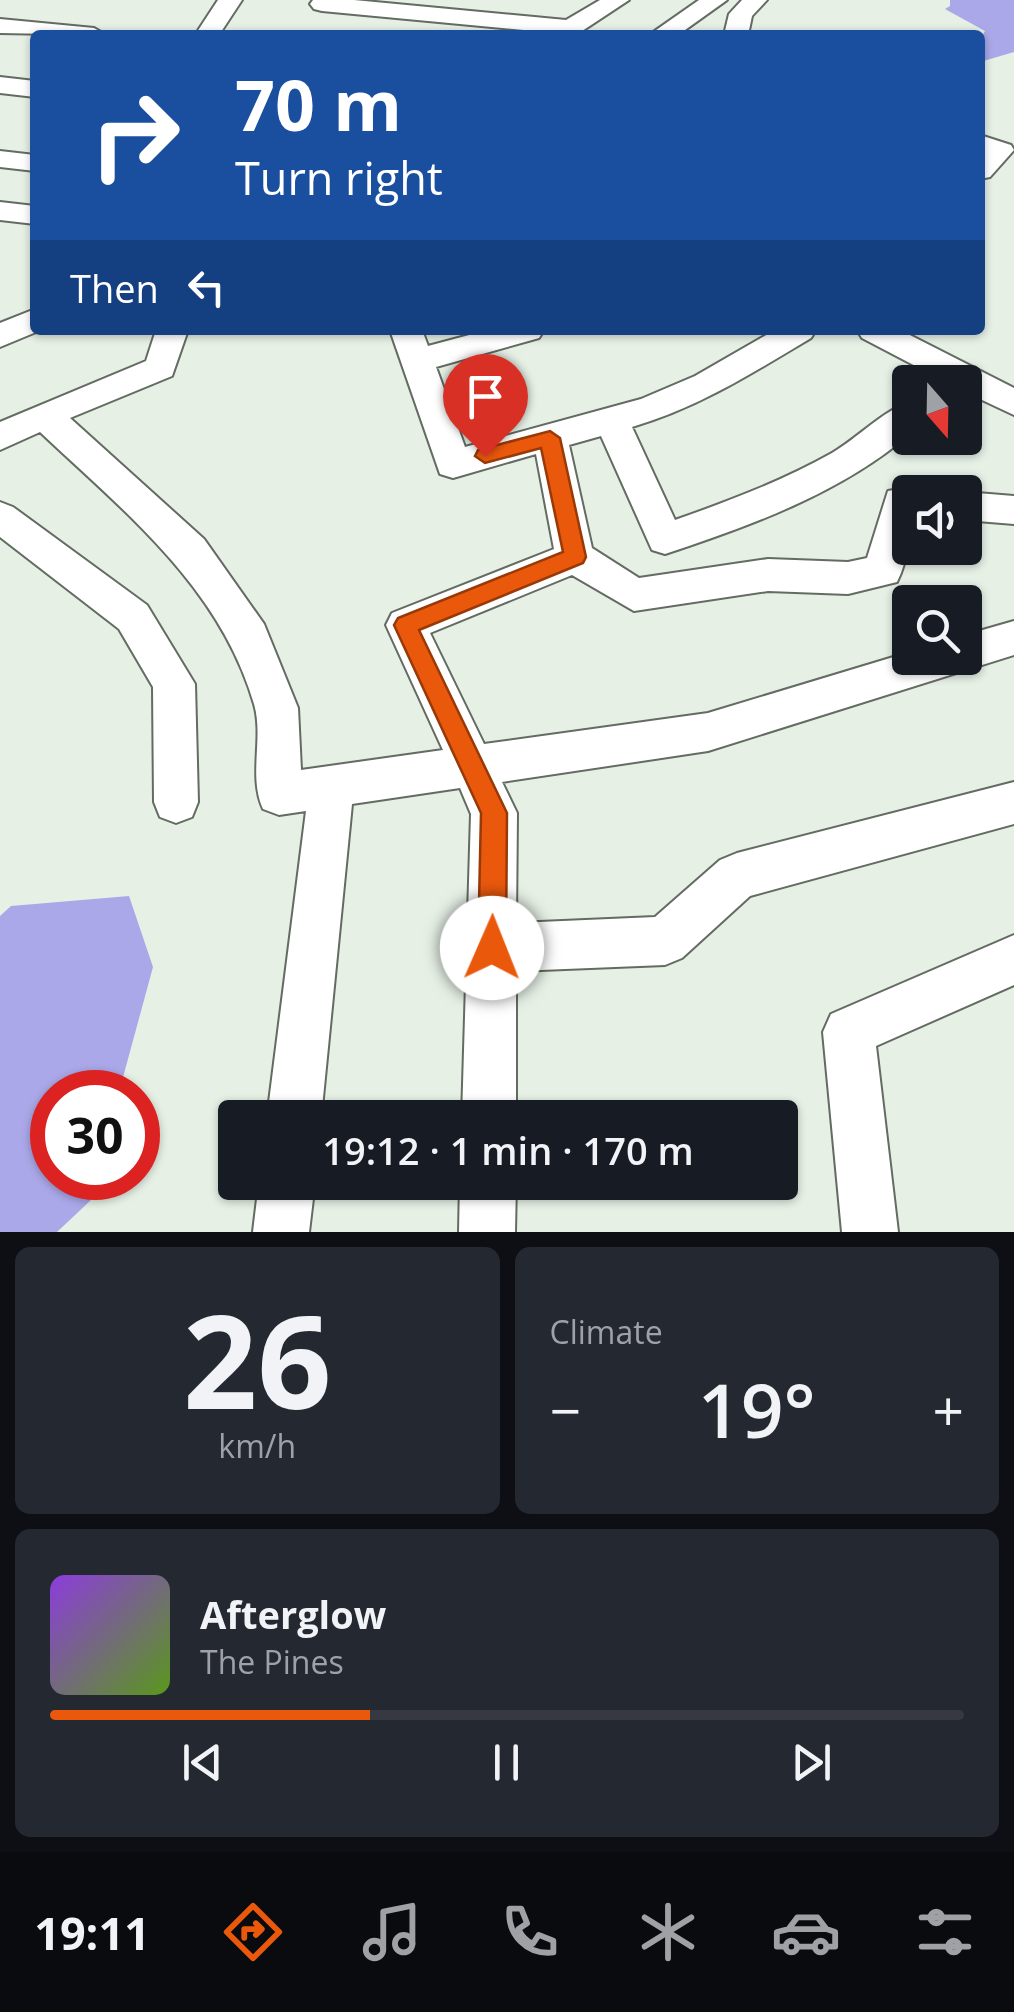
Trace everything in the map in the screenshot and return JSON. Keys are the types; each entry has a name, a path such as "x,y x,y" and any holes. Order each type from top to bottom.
{"street":[{"path":"211,30 230,0"},
{"path":"567,30 617,0"},
{"path":"669,30 715,0"},
{"path":"737,30 741,14 755,0"},
{"path":"319,8 554,30"},
{"path":"0,26 42,30"},
{"path":"0,86 30,89"},
{"path":"985,145 1001,150 985,166"},
{"path":"0,159 30,163"},
{"path":"0,210 30,214"},
{"path":"0,336 30,322"},
{"path":"0,437 160,368 170,335"},
{"path":"491,335 411,346 453,464 651,409 707,384 791,335"},
{"path":"881,335 928,365"},
{"path":"982,391 1014,403"},
{"path":"44,415 190,550 250,636 277,708 279,794 708,732 895,675"},
{"path":"612,420 665,539 814,478 880,443 892,431"},
{"path":"550,438 575,557 634,596 768,575 848,578 883,571 892,536"},
{"path":"982,507 1014,510"},
{"path":"0,517 133,616 174,684 176,802"},
{"path":"489,1100 494,813 406,625 575,557"},
{"path":"982,648 1014,638"},
{"path":"296,1100 331,787"},
{"path":"492,948 665,941 737,876 1014,803"},
{"path":"870,1232 848,1032 1011,966"},
{"path":"281,1232 284,1200"},
{"path":"487,1232 488,1200"}],"shaded area":[{"path":"950,0 1014,0 1014,52 985,61 985,30 945,9"},
{"path":"129,896 153,967 125,1070 30,1070 30,1200 91,1200 57,1232 0,1232 0,916 11,906"}],"route":[{"path":"485,456 550,438 575,557 406,625 494,813 492,948"}]}
